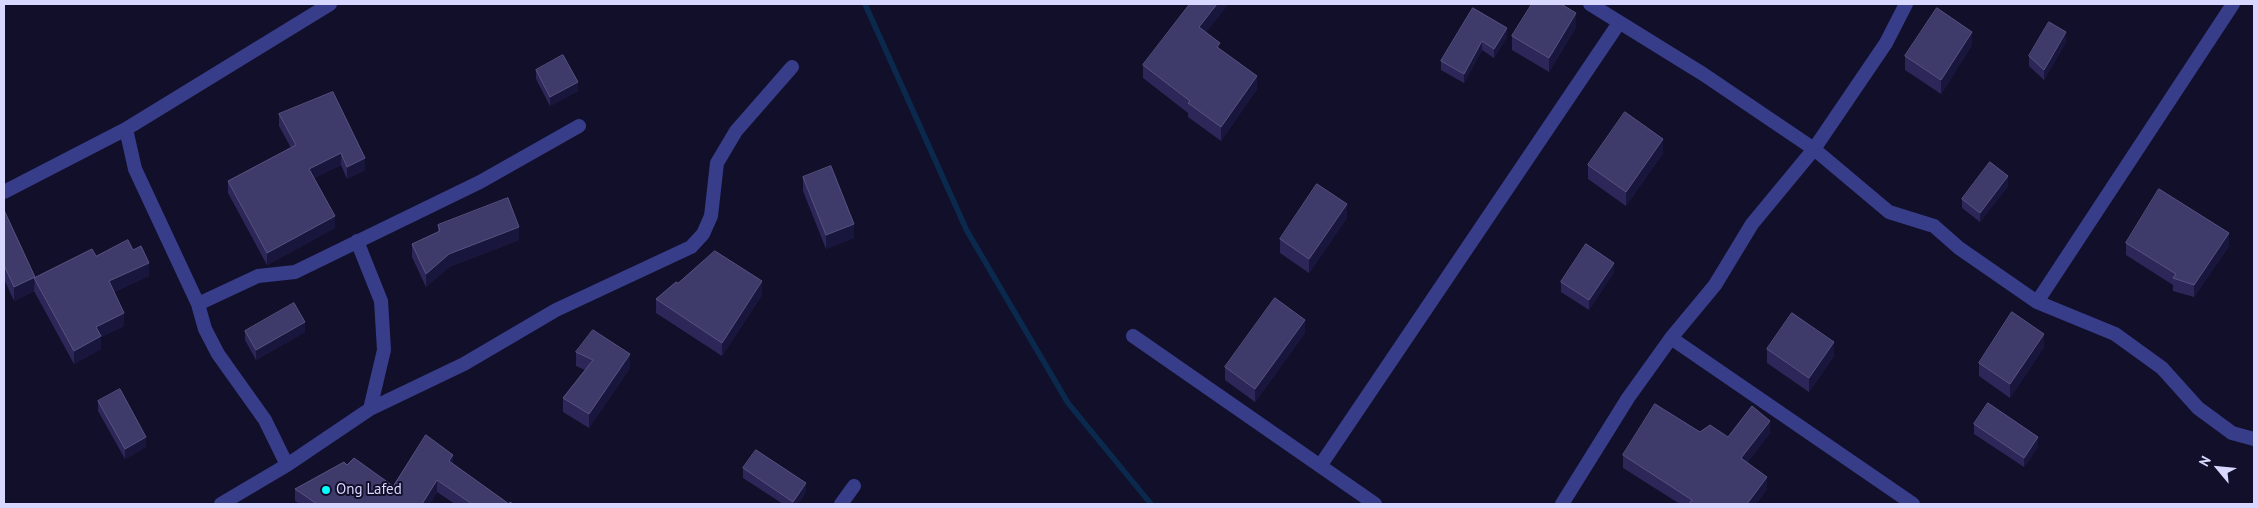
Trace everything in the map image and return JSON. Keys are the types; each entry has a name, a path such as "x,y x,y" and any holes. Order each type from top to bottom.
{"street":[{"path":"4,192 126,129 330,4"},
{"path":"1590,4 1703,74 1814,148 1889,212 1934,226 1960,248 2037,302 2115,334 2162,368 2198,408 2232,433 2254,439"},
{"path":"1562,504 1628,398 1671,338 1715,284 1752,224 1814,148 1886,43 1906,4"},
{"path":"2037,302 2233,4"},
{"path":"1320,466 1619,23"},
{"path":"231,502 370,409 464,364 556,310 691,246 702,234 711,216 717,163 736,131 792,67"},
{"path":"198,304 258,276 295,272 480,182 579,126"},
{"path":"126,129 135,169 198,304 205,329 218,354 265,420 286,465"},
{"path":"357,241 382,301 384,350 370,409"},
{"path":"1133,336 1375,504"},
{"path":"1671,338 1912,504"},
{"path":"841,504 854,486"}],"building":[{"path":"1190,4 1217,4 1199,27 1220,43 1217,47 1257,76 1221,127 1188,103 1190,101 1143,65"},
{"path":"1532,4 1561,4 1576,13 1549,58 1512,36"},
{"path":"1473,8 1507,28 1494,49 1482,41 1464,74 1441,61"},
{"path":"1937,8 1972,32 1941,80 1905,56"},
{"path":"2049,22 2066,32 2044,70 2029,56"},
{"path":"563,55 578,82 550,97 536,70"},
{"path":"333,92 365,158 347,167 341,153 309,169 335,216 267,253 228,181 296,145 279,114"},
{"path":"1625,112 1663,139 1626,192 1588,165"},
{"path":"1990,162 2008,176 1980,213 1962,199"},
{"path":"831,166 854,224 826,235 803,177"},
{"path":"1317,184 1347,204 1309,259 1280,239"},
{"path":"2159,189 2229,233 2194,285 2173,278 2176,274 2126,243"},
{"path":"508,198 519,227 449,254 426,274 412,244 440,231 438,225"},
{"path":"4,210 35,277 14,287 4,265"},
{"path":"128,240 133,250 141,246 149,263 109,281 124,313 96,327 101,336 74,351 34,278 92,249 96,256"},
{"path":"1586,244 1614,263 1589,300 1561,282"},
{"path":"715,251 762,281 722,343 656,299"},
{"path":"1275,298 1305,320 1255,389 1225,367"},
{"path":"294,303 305,322 256,350 245,331"},
{"path":"2012,312 2044,334 2010,384 1979,363"},
{"path":"1792,313 1834,342 1809,378 1767,349"},
{"path":"593,330 630,354 589,414 563,398 593,360 576,352"},
{"path":"120,389 146,437 125,449 98,401"},
{"path":"1988,403 2038,437 2024,458 1974,424"},
{"path":"1655,404 1700,432 1710,425 1728,437 1752,406 1770,421 1741,458 1767,477 1747,504 1689,504 1692,500 1623,455"},
{"path":"426,435 453,455 449,461 509,504 472,504 437,480 422,504 317,504 295,489 344,462 347,465 354,458 393,486"},
{"path":"756,450 806,483 793,502 743,468"}],"waterway":[{"path":"865,4 967,231 1068,403 1151,504"}],"place":[{"name":"Ong Lafed","path":"326,490"}]}
